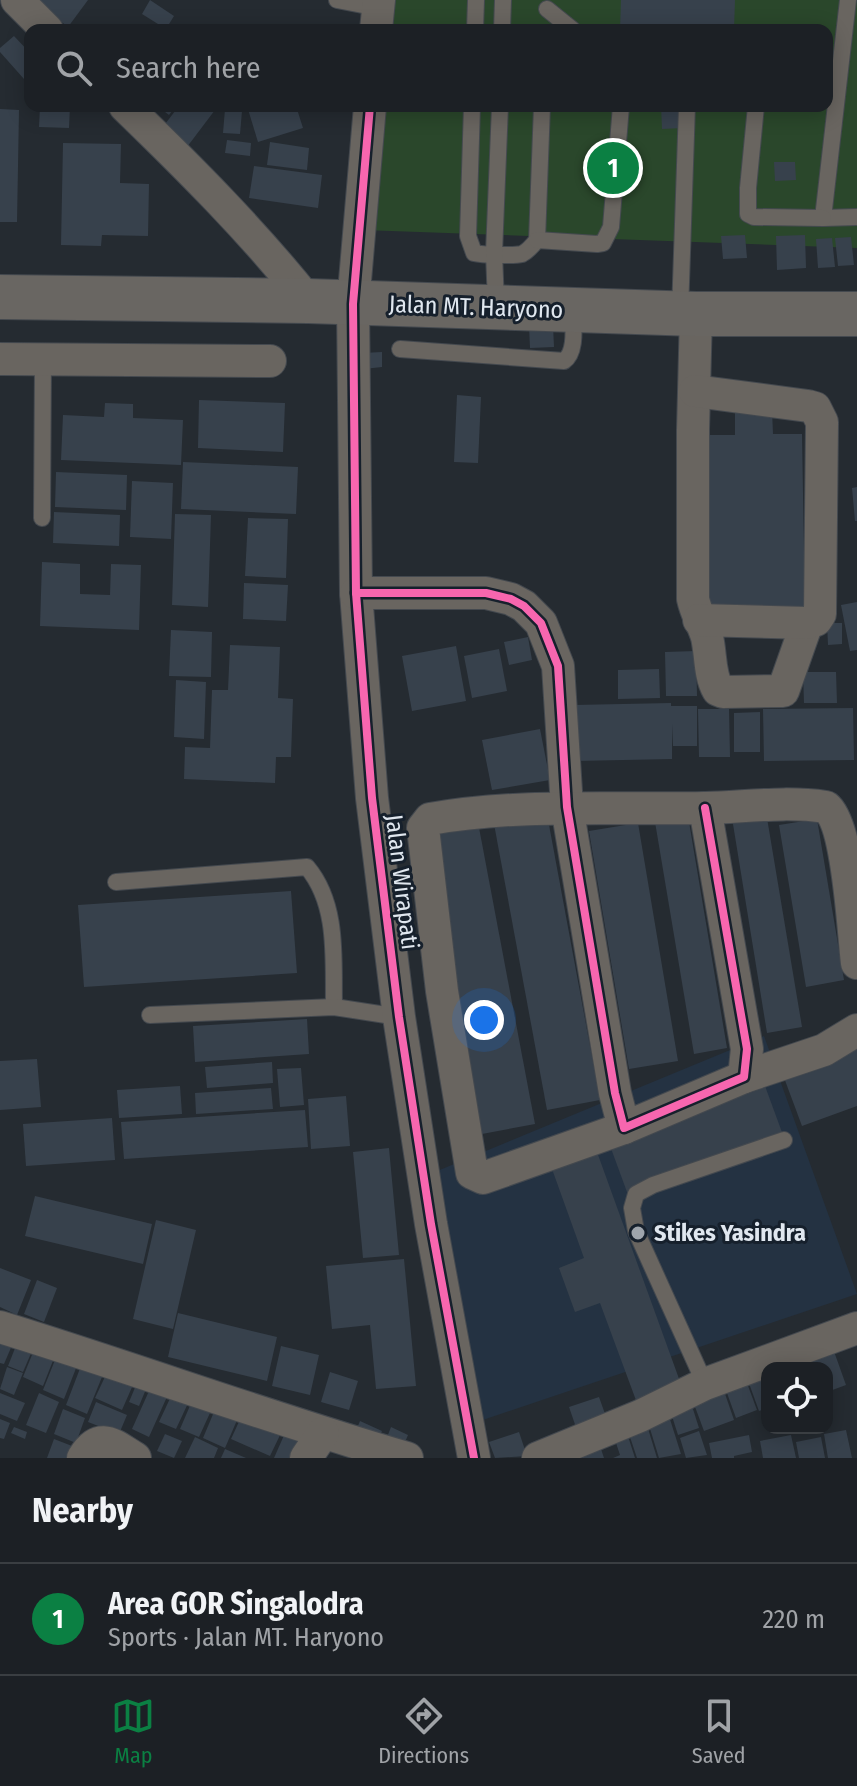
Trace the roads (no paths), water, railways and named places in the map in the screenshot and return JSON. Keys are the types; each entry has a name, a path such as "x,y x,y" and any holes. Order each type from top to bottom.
{"main road":[{"name":"Jalan MT. Haryono","path":"0,297 857,314"}],"street":[{"path":"17,0 41,24"},
{"path":"131,112 265,246 308,301"},
{"name":"Jalan Wirapati","path":"369,112 353,304 356,593 372,798 399,1017 431,1224 474,1458"},
{"path":"688,313 695,391 693,599 706,636 718,690 783,691 807,623"},
{"path":"0,359 270,361"},
{"path":"695,391 808,406 815,408 822,422 820,614 816,620 807,623 699,620"},
{"path":"356,593 486,593 511,599 533,614 549,640 558,666 567,807 615,1093 624,1128"},
{"path":"857,963 843,845 831,811 826,807 788,803 705,808 567,807 435,818 425,822 423,828 442,991 472,1173 483,1178 624,1128 744,1077 824,1050 857,1030"},
{"path":"705,808 747,1049 744,1077"},
{"path":"0,1327 207,1393 315,1446 407,1458"},
{"path":"538,1458 640,1416 705,1384 857,1328"},
{"path":"83,1458 89,1447 97,1442 108,1442 135,1458"}],"lane":[{"path":"337,0 377,13"},
{"path":"475,24 476,0"},
{"path":"502,24 503,0"},
{"path":"834,52 848,0"},
{"path":"545,4 546,24"},
{"path":"545,4 567,24"},
{"path":"472,112 468,236 474,253 520,254 537,240 542,112"},
{"path":"496,306 494,253 500,112"},
{"path":"537,240 597,244 606,239 611,227 621,112"},
{"path":"687,112 688,313"},
{"path":"755,112 748,214 754,217 857,217"},
{"path":"823,218 830,112"},
{"path":"400,349 564,361 570,357 572,350 573,310"},
{"path":"42,518 43,358"},
{"path":"116,882 307,867 323,892 332,925 334,1007"},
{"path":"150,1015 334,1007 399,1017"},
{"path":"705,1384 636,1231 632,1208 636,1194 653,1185 784,1140"}],"place":[{"name":"Area GOR Singalodra","path":"613,168"},
{"name":"Stikes Yasindra","path":"638,1233"}]}
